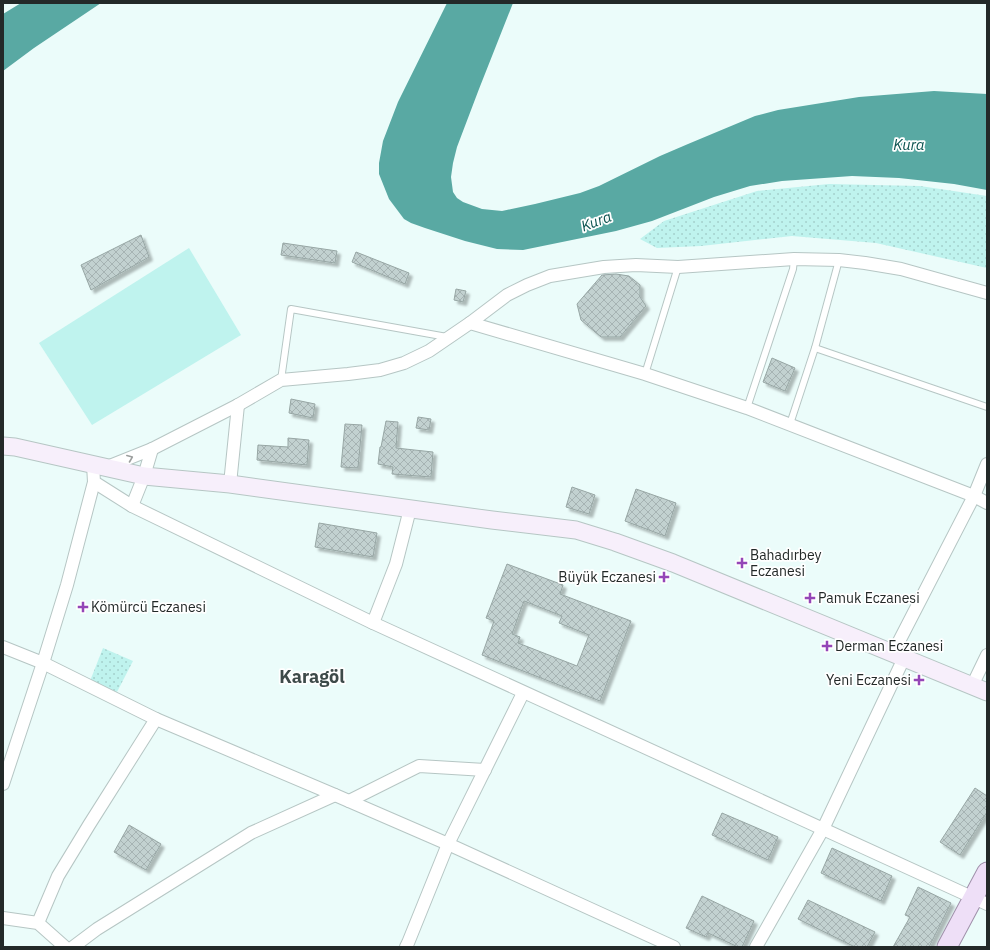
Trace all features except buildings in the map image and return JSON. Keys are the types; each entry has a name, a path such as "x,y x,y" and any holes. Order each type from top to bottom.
{"main road":[{"path":"3,446 15,447 144,476 230,484 576,530 673,563 987,692"},
{"path":"947,947 980,901 987,872"}],"street":[{"path":"3,784 43,663 66,586 94,482 100,466 152,449 238,405 281,380 380,370 404,363 429,351 450,338 507,295 527,284 550,276 604,267 636,265 678,267 794,258 865,262 901,269 987,293"},
{"path":"470,323 645,374 747,408 974,496 987,504"},
{"path":"230,484 238,405"},
{"path":"132,506 144,476 152,449"},
{"path":"756,947 823,829 899,655 974,496 987,464"},
{"path":"94,482 132,506 373,623 980,901"},
{"path":"373,623 396,564 410,509"},
{"path":"3,647 43,663 156,719 448,844 674,947"},
{"path":"972,686 987,655"},
{"path":"410,946 448,844 523,693"},
{"path":"38,923 58,876 156,719"},
{"path":"349,801 419,766 484,770"},
{"path":"73,947 97,929 251,832 335,795"},
{"path":"3,918 38,923 65,947"}],"lane":[{"path":"747,408 793,269 794,258"},
{"path":"790,424 815,348 839,260"},
{"path":"645,374 678,267"},
{"path":"281,380 291,309 450,338"},
{"path":"815,348 987,407"}],"shaded area":[{"path":"829,184 920,186 987,196 987,268 876,243 792,236 701,246 657,248 640,239 664,221 757,191"},
{"path":"189,248 241,335 92,425 39,343"},
{"path":"103,648 133,661 117,692 90,681"}],"water":[{"path":"21,3 101,3 34,48 3,71 3,14"},
{"name":"Kura","path":"447,3 513,3 457,147 453,163 451,177 453,192 457,198 463,202 482,209 502,211 580,193 599,186 660,156 755,116 778,110 859,97 934,91 987,94 987,190 954,184 899,178 852,176 782,181 750,186 714,197 652,221 616,231 523,250 497,249 465,241 425,228 404,219 389,199 379,174 379,163 383,141 398,102"}],"place":[{"name":"Bahadırbey Eczanesi","path":"742,563"},
{"name":"Büyük Eczanesi","path":"664,577"},
{"name":"Pamuk Eczanesi","path":"810,598"},
{"name":"Kömürcü Eczanesi","path":"83,607"},
{"name":"Derman Eczanesi","path":"827,646"},
{"name":"Yeni Eczanesi","path":"919,680"}],"district":[{"name":"Karagöl","path":"312,676"}]}
